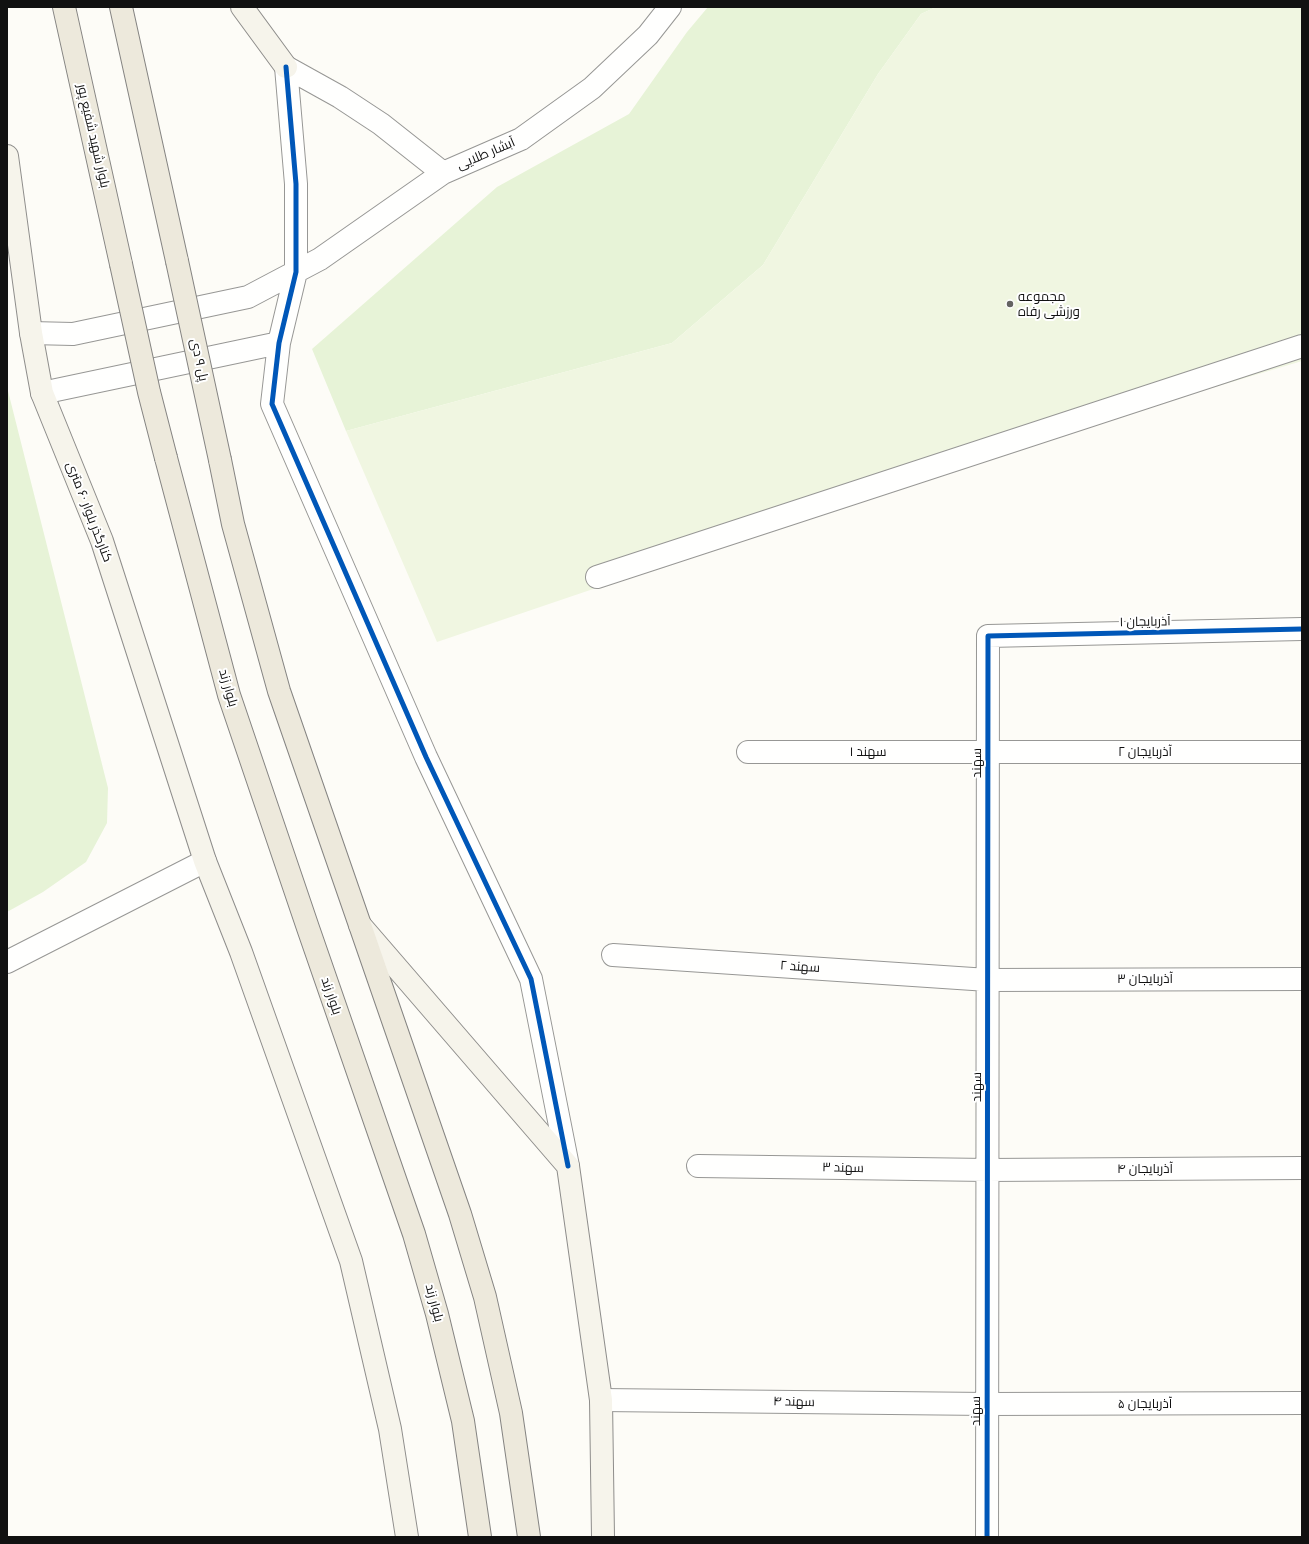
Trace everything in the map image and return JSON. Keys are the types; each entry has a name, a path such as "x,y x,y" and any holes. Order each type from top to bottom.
{"main road":[{"name":"بلوار شهید شفیع پور","path":"64,7 122,264 149,392 166,458"},
{"name":"پل ۹ دی","path":"121,7 233,524 279,691 360,925"},
{"path":"242,7 286,67"},
{"name":"کنارگذر بلوار ۶۰ متری","path":"7,156 31,333 42,393 102,541 205,861 241,952 351,1262 390,1429 407,1537"},
{"name":"بلوار زند","path":"166,458 229,695 414,1234 435,1307 463,1422 480,1537"},
{"path":"360,925 568,1166 601,1400 603,1537"},
{"path":"360,925 460,1214 485,1297 511,1413 529,1537"}],"street":[{"name":"آبشار طلایی","path":"286,67 340,97 381,124 443,173 521,139 585,93 648,35 670,7"},
{"path":"286,67 296,184 296,272 279,343 272,404 426,757 531,979 568,1166"},
{"path":"31,333 73,334 248,297 320,259 443,173"},
{"path":"42,393 279,343"},
{"path":"597,577 1302,346"},
{"name":"آذربایجان ۱","path":"988,636 1302,629"},
{"name":"سهند","path":"987,1537 988,636"},
{"name":"سهند ۱","path":"748,752 988,752"},
{"name":"آذربایجان ۲","path":"988,752 1302,752"},
{"path":"7,962 205,861"},
{"name":"سهند ۲","path":"613,955 988,980"},
{"name":"آذربایجان ۳","path":"988,980 1302,979"},
{"name":"سهند ۳","path":"698,1166 988,1170"},
{"name":"آذربایجان ۴","path":"988,1170 1302,1168"},
{"name":"سهند ۴","path":"601,1400 987,1404"},
{"name":"آذربایجان ۵","path":"987,1404 1302,1403"}],"green space":[{"path":"708,7 936,7 921,14 878,74 763,265 672,343 346,431 312,349 497,187 629,114 687,32"},
{"name":"مجموعه ورزشی رفاه","path":"936,7 1302,7 1302,361 991,454 437,642 346,431 672,343 763,265 878,74 921,14"},
{"path":"7,387 108,788 107,823 86,862 43,892 7,912"}],"cycle path":[{"path":"286,67 296,184 296,272 279,343 272,404 426,757 531,979 568,1166"},
{"path":"987,1537 988,636 1302,629"}],"place":[{"name":"مجموعه ورزشی رفاه","path":"1010,304"}]}
